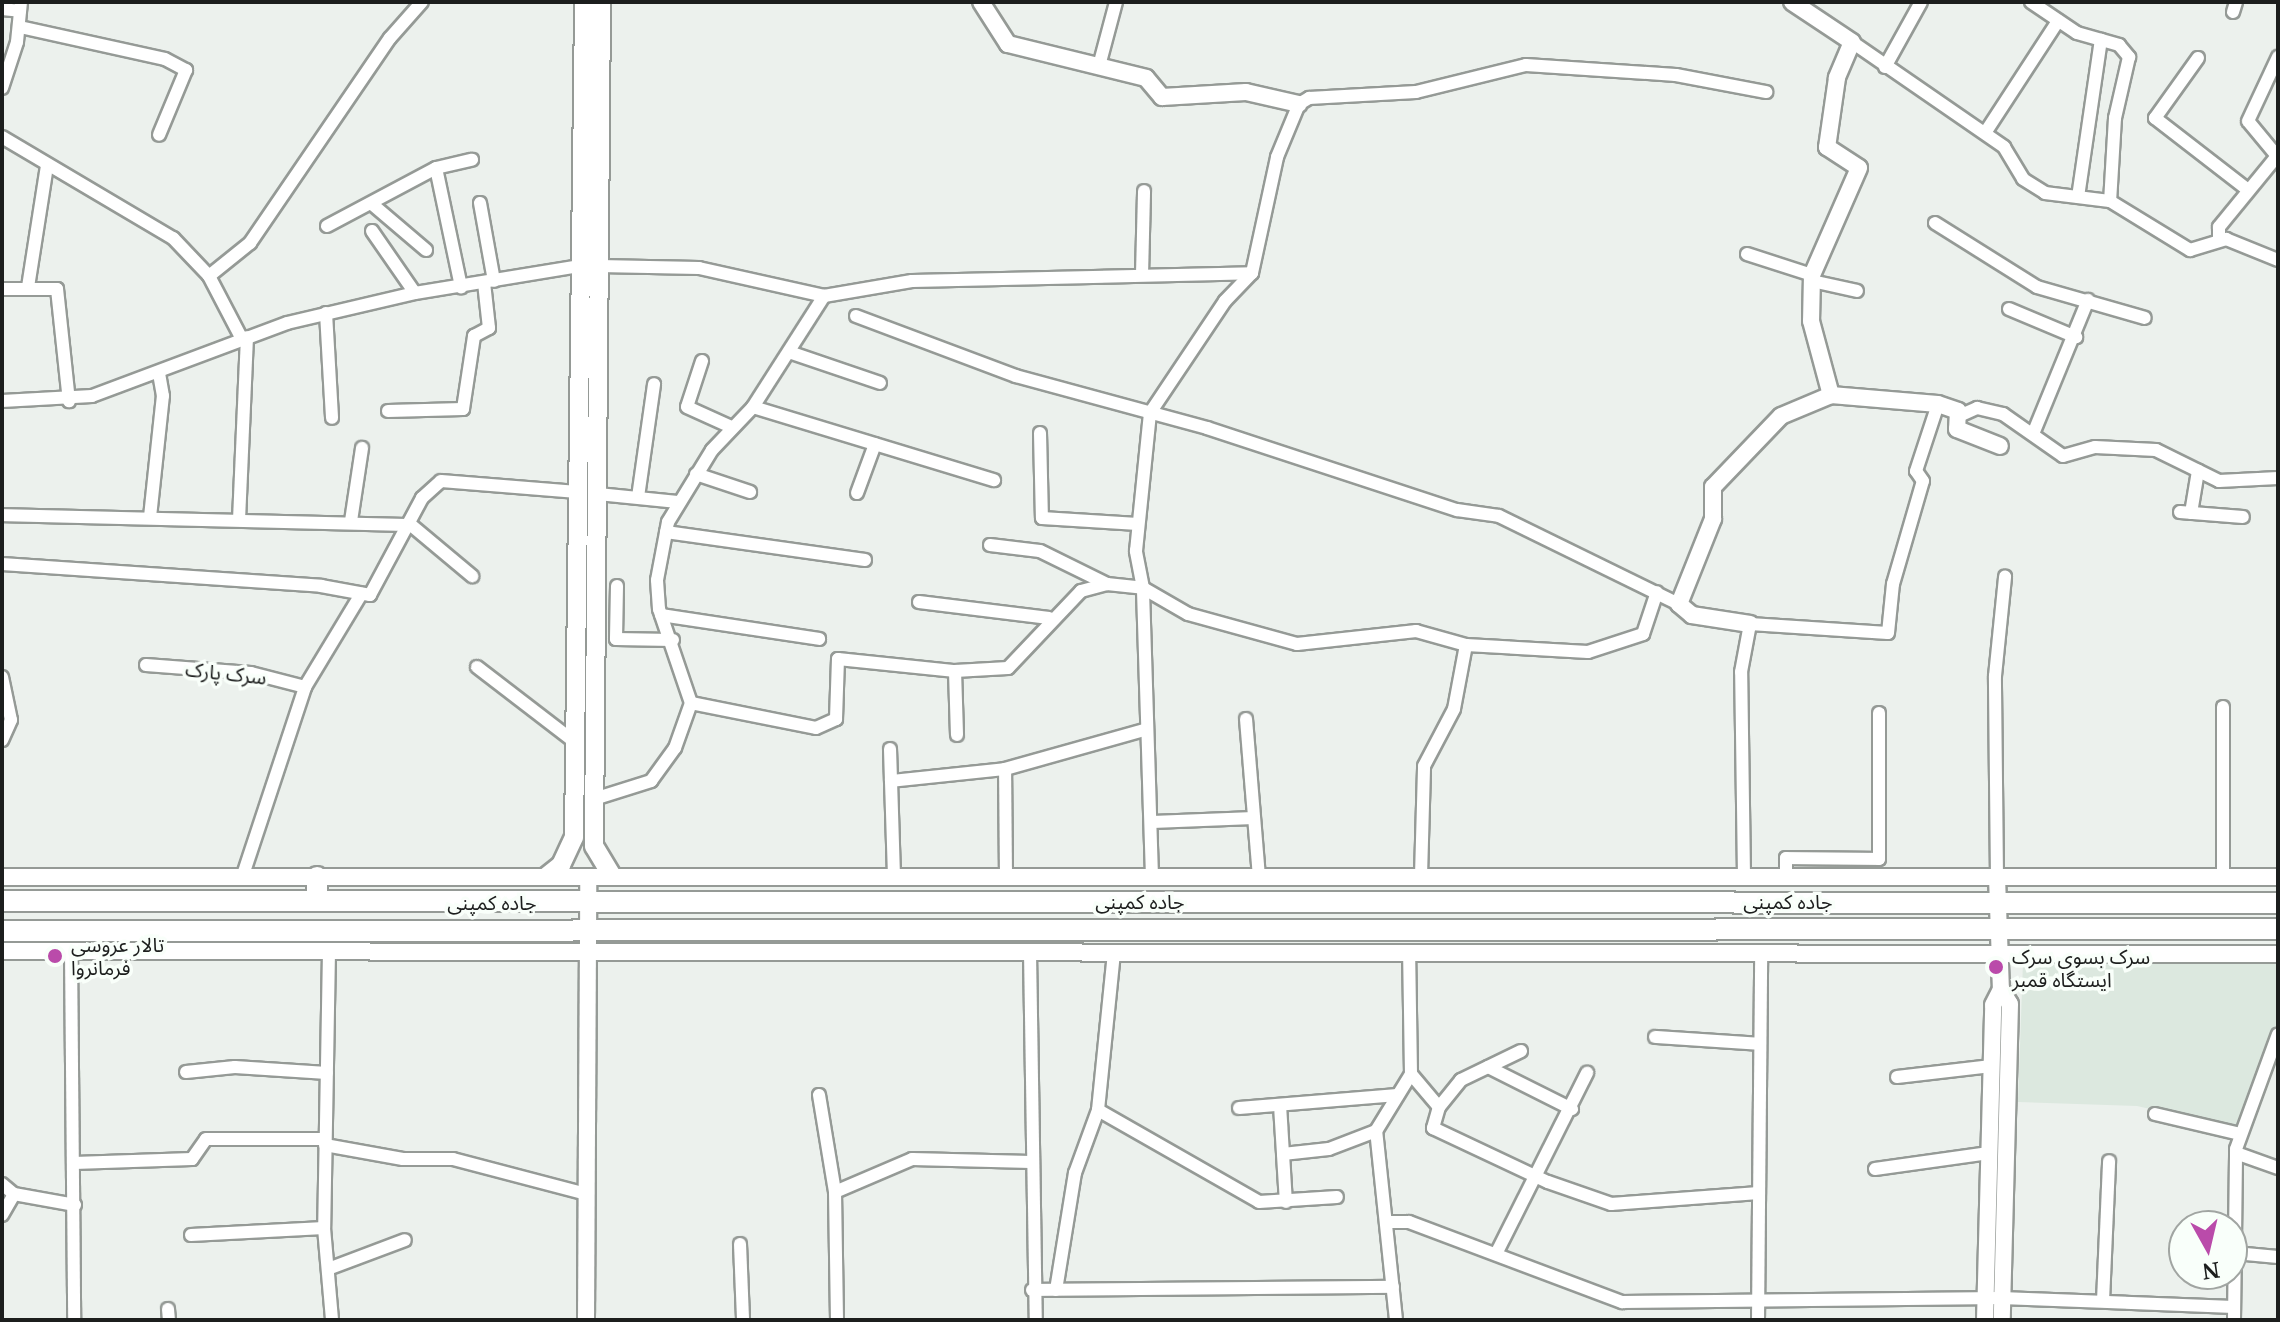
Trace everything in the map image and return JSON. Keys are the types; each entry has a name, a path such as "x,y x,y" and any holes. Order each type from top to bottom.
{"highway":[{"path":"317,877 317,900"},
{"name":"جاده کمپنی","path":"2,901 2278,903"},
{"name":"جاده کمپنی","path":"2,931 2278,929"}],"main road":[{"path":"547,876 561,865 574,837 579,206 584,2"},
{"path":"601,2 594,846 612,876"},
{"path":"579,206 599,206"}],"street":[{"path":"981,2 1008,44 1146,78 1162,97 1246,92 1299,104"},
{"path":"1099,66 1116,2"},
{"path":"1792,2 2004,147 2023,179 2055,197 2110,201 2190,250 2219,240 2278,260"},
{"path":"1885,67 1921,2"},
{"path":"2031,2 2058,21 2119,45 2131,65 2115,118 2110,201"},
{"path":"209,276 250,243 390,38 420,3"},
{"path":"2,9 20,6 20,27 2,88"},
{"path":"1985,133 2058,21"},
{"path":"20,27 186,70 159,135"},
{"path":"2078,197 2101,40"},
{"path":"1831,395 1811,321 1812,278 1859,168 1827,147 1837,78 1852,42"},
{"path":"2219,240 2219,227 2247,189 2278,156 2248,121 2278,57"},
{"path":"2198,58 2155,118 2247,189"},
{"path":"1152,877 1152,822 1144,730 1143,588 1138,524 1150,413 1225,301 1252,273 1277,157 1299,104 1309,98 1416,92 1526,65 1676,75 1766,92"},
{"path":"2,137 173,238 209,276 245,338 239,520"},
{"path":"327,226 436,168 472,160"},
{"path":"28,287 47,165"},
{"path":"436,168 461,287"},
{"path":"1142,275 1144,191"},
{"path":"388,411 463,409 474,336 489,328 489,282 480,203"},
{"path":"372,204 426,250"},
{"path":"1935,223 2037,287 2145,318"},
{"path":"372,231 415,293"},
{"path":"1747,254 1857,291"},
{"path":"2,401 69,401 159,373 245,338 326,313 415,293 579,266"},
{"path":"599,266 699,268 824,296 912,281 1252,273"},
{"path":"2,289 57,289 69,401"},
{"path":"594,799 651,781 675,748 691,703 673,640 661,615 657,580 666,532 678,502 696,474 731,427 753,407 824,296"},
{"path":"2033,434 2076,337 2088,300"},
{"path":"2009,309 2076,337"},
{"path":"326,313 332,418"},
{"path":"856,316 1016,376 1150,413 1457,510 1499,516 1657,592 1692,615 1750,624 1888,633 1893,584 1923,481 1916,471 1938,404"},
{"path":"789,352 880,383"},
{"path":"702,361 687,407 731,427"},
{"path":"150,517 163,396 159,373"},
{"path":"638,497 654,384"},
{"path":"1679,604 1713,519 1713,487 1781,416 1831,395 1938,404 1959,416 1983,408 2024,423 2044,448 2063,456 2095,447 2156,450 2198,471 2238,483 2278,478"},
{"path":"753,407 994,480"},
{"path":"1959,416 1957,429 2000,446"},
{"path":"1040,433 1042,518 1138,524"},
{"path":"857,493 875,444"},
{"path":"351,521 362,448"},
{"path":"2198,471 2186,513 2243,517"},
{"path":"696,474 750,492"},
{"path":"2,564 321,586 370,595 411,525 422,498 448,478 578,492"},
{"path":"598,494 678,502"},
{"path":"2,515 351,521 411,525 472,576"},
{"path":"666,532 865,560"},
{"path":"990,545 1040,551 1107,584 1143,588 1188,614 1297,644 1416,631 1466,645 1588,652 1643,634 1657,592"},
{"path":"1985,1320 1993,1298 2010,1004 2001,989 1996,930 1995,676 2005,577"},
{"path":"691,703 816,728 836,719 838,659 955,671 1016,665 1049,618 1081,591 1107,584"},
{"path":"617,586 616,639 673,640"},
{"path":"242,878 305,687 361,594"},
{"path":"919,602 1049,618"},
{"path":"661,615 819,639"},
{"path":"1744,876 1741,672 1750,624"},
{"path":"1421,876 1424,766 1454,709 1466,645"},
{"name":"سرک پارک","path":"146,665 251,673 305,687"},
{"path":"477,667 576,743"},
{"path":"955,671 957,735"},
{"path":"2,677 11,720 2,740"},
{"path":"2223,707 2223,877"},
{"path":"1786,876 1786,858 1879,859 1879,713"},
{"path":"1246,719 1259,876"},
{"path":"891,781 1005,769 1144,730"},
{"path":"890,749 894,877"},
{"path":"1005,769 1006,877"},
{"path":"1152,822 1254,818"},
{"path":"2,877 2278,877"},
{"path":"586,1320 583,1193 588,877"},
{"path":"2,951 2278,954"},
{"path":"71,951 74,1320"},
{"path":"329,951 324,1228 332,1320"},
{"path":"1396,1320 1389,1222 1376,1131 1411,1074 1409,951"},
{"path":"1030,952 1032,1290 1036,1320"},
{"path":"1056,1290 1075,1173 1098,1110 1114,952"},
{"path":"1758,1320 1761,953"},
{"path":"2001,989 1993,1005 1989,1153 1993,1298 2002,1320"},
{"path":"2235,1210 2236,1153 2240,1134 2278,1034"},
{"path":"1655,1037 1760,1044"},
{"path":"1521,1051 1461,1080 1439,1107 1433,1128 1441,1136 1536,1177 1611,1204 1759,1193"},
{"path":"1897,1077 1991,1066"},
{"path":"186,1072 235,1067 327,1073"},
{"path":"1488,1067 1572,1109"},
{"path":"1496,1254 1572,1109 1587,1073"},
{"path":"1411,1074 1439,1107"},
{"path":"819,1095 835,1192 837,1320"},
{"path":"1239,1108 1397,1095"},
{"path":"1280,1105 1286,1202"},
{"path":"1098,1110 1220,1175 1222,1186 1259,1202 1337,1197"},
{"path":"2155,1114 2240,1134"},
{"path":"1283,1154 1329,1149 1376,1131"},
{"path":"74,1163 186,1160 196,1157 196,1145 206,1139 325,1142 403,1159 453,1159 583,1193"},
{"path":"1875,1169 1989,1153"},
{"path":"2236,1153 2278,1168"},
{"path":"835,1192 912,1159 1031,1162"},
{"path":"2103,1301 2109,1161"},
{"path":"2,1184 14,1194 75,1205"},
{"path":"2,1215 14,1194"},
{"path":"1389,1222 1409,1222 1622,1302 1993,1298 2103,1301 2234,1313 2234,1290"},
{"path":"191,1235 324,1228"},
{"path":"328,1269 405,1240"},
{"path":"740,1244 743,1320"},
{"path":"2248,1254 2278,1257"},
{"path":"1032,1290 1393,1287"}],"shaded area":[{"path":"2278,958 2278,1040 2238,1129 2137,1106 2018,1102 2023,962"}],"place":[{"name":"تالار عروسی فرمانروا","path":"55,956"},
{"name":"سرک بسوی سرک ایستگاه قمبر","path":"1996,967"}]}
